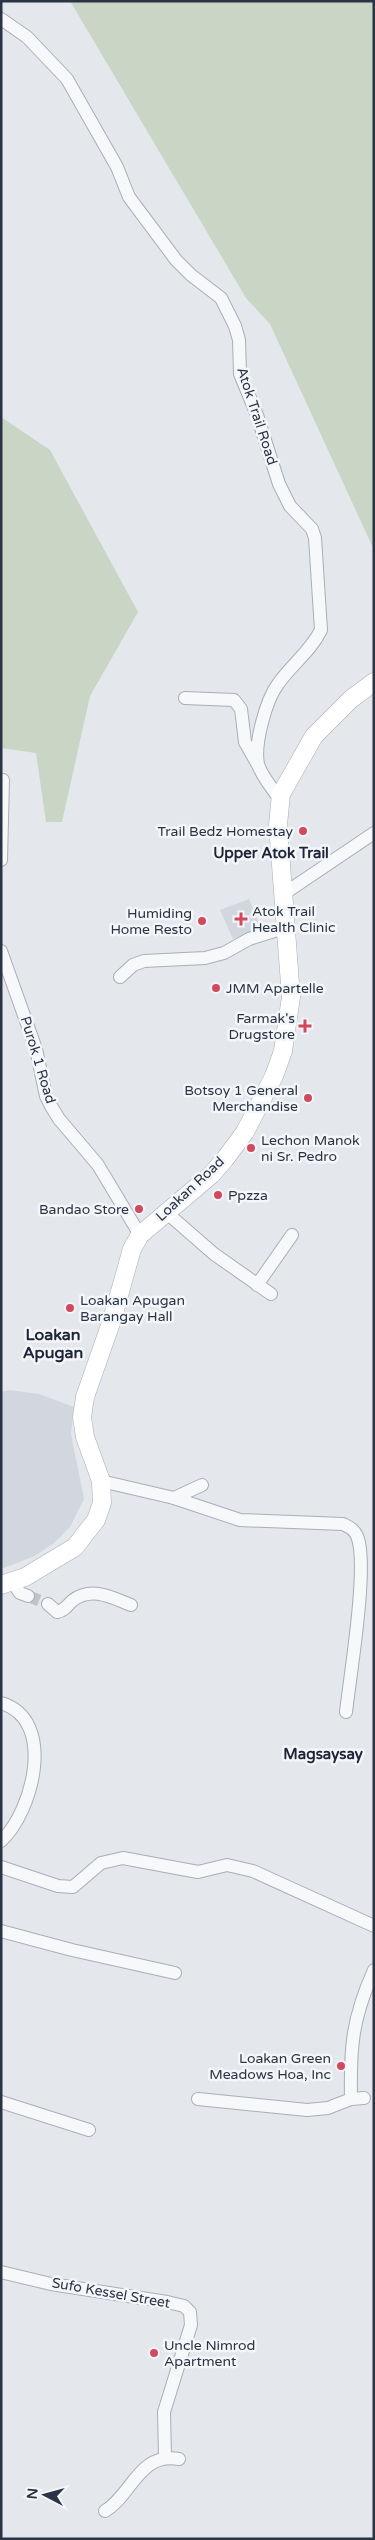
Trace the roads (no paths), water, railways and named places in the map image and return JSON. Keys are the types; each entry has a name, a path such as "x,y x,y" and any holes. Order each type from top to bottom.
{"main road":[{"name":"Loakan Road","path":"7,1584 47,1566 75,1547 94,1525 102,1503 101,1481 85,1436 82,1417 85,1397 112,1320 126,1266 140,1235 167,1213 224,1159 245,1132 274,1076 283,1051 291,996 278,825 281,794 314,736 351,699 374,682"}],"street":[{"name":"Atok Trail Road","path":"1,19 27,38 67,79 117,167 129,197 176,260 191,275 220,298 235,326 239,340 240,374 257,415 279,484 290,506 312,529 315,538 321,630 314,644 278,683 267,705 260,734 258,765"},
{"path":"185,698 234,700 241,709 245,742 280,800"},
{"path":"1,860 3,780"},
{"path":"284,892 374,832"},
{"path":"120,977 133,965 144,961 205,958 224,953 249,939 287,927"},
{"name":"Purok 1 Road","path":"1,951 36,1049 51,1106 98,1165 140,1235"},
{"path":"167,1213 214,1254 271,1294"},
{"path":"257,1286 292,1235"},
{"path":"101,1481 174,1498 240,1520 343,1524 351,1528 357,1535 362,1563 346,1712"},
{"path":"174,1498 202,1485"},
{"path":"7,1584 28,1596"},
{"path":"48,1604 57,1612 62,1611 84,1593 96,1593 131,1605"},
{"path":"1,1703 16,1710 24,1720 30,1732 35,1756 34,1779 24,1806 13,1827 1,1841"},
{"path":"1,1867 58,1886 74,1887 101,1863 123,1858 198,1872 232,1865 253,1871 374,1926"},
{"path":"1,1931 72,1950 176,1973"},
{"path":"351,2099 351,2040 356,2017 374,1970"},
{"path":"198,2098 307,2110 328,2108 351,2099 364,2098"},
{"path":"1,2102 89,2130"},
{"name":"Sufo Kessel Street","path":"1,2272 51,2284 167,2302 184,2306 190,2312 191,2325 164,2412 165,2457"},
{"path":"105,2511 116,2505 135,2478 155,2461 165,2457 178,2459"}],"tunnel":[{"path":"28,1596 48,1604"}],"place":[{"name":"Trail Bedz Homestay","path":"303,831"},
{"name":"Atok Trail Health Clinic","path":"241,919"},
{"name":"Humiding Home Resto","path":"202,921"},
{"name":"JMM Apartelle","path":"216,988"},
{"name":"Farmak's Drugstore","path":"305,1026"},
{"name":"Botsoy 1 General Merchandise","path":"308,1098"},
{"name":"Lechon Manok ni Sr. Pedro","path":"251,1148"},
{"name":"Ppzza","path":"218,1195"},
{"name":"Bandao Store","path":"139,1209"},
{"name":"Loakan Apugan Barangay Hall","path":"70,1308"},
{"name":"Loakan Green Meadows Hoa, Inc","path":"341,2066"},
{"name":"Uncle Nimrod Apartment","path":"154,2353"}],"district":[{"name":"Upper Atok Trail","path":"271,853"},
{"name":"Loakan Apugan","path":"53,1344"},
{"name":"Magsaysay","path":"323,1754"}]}
